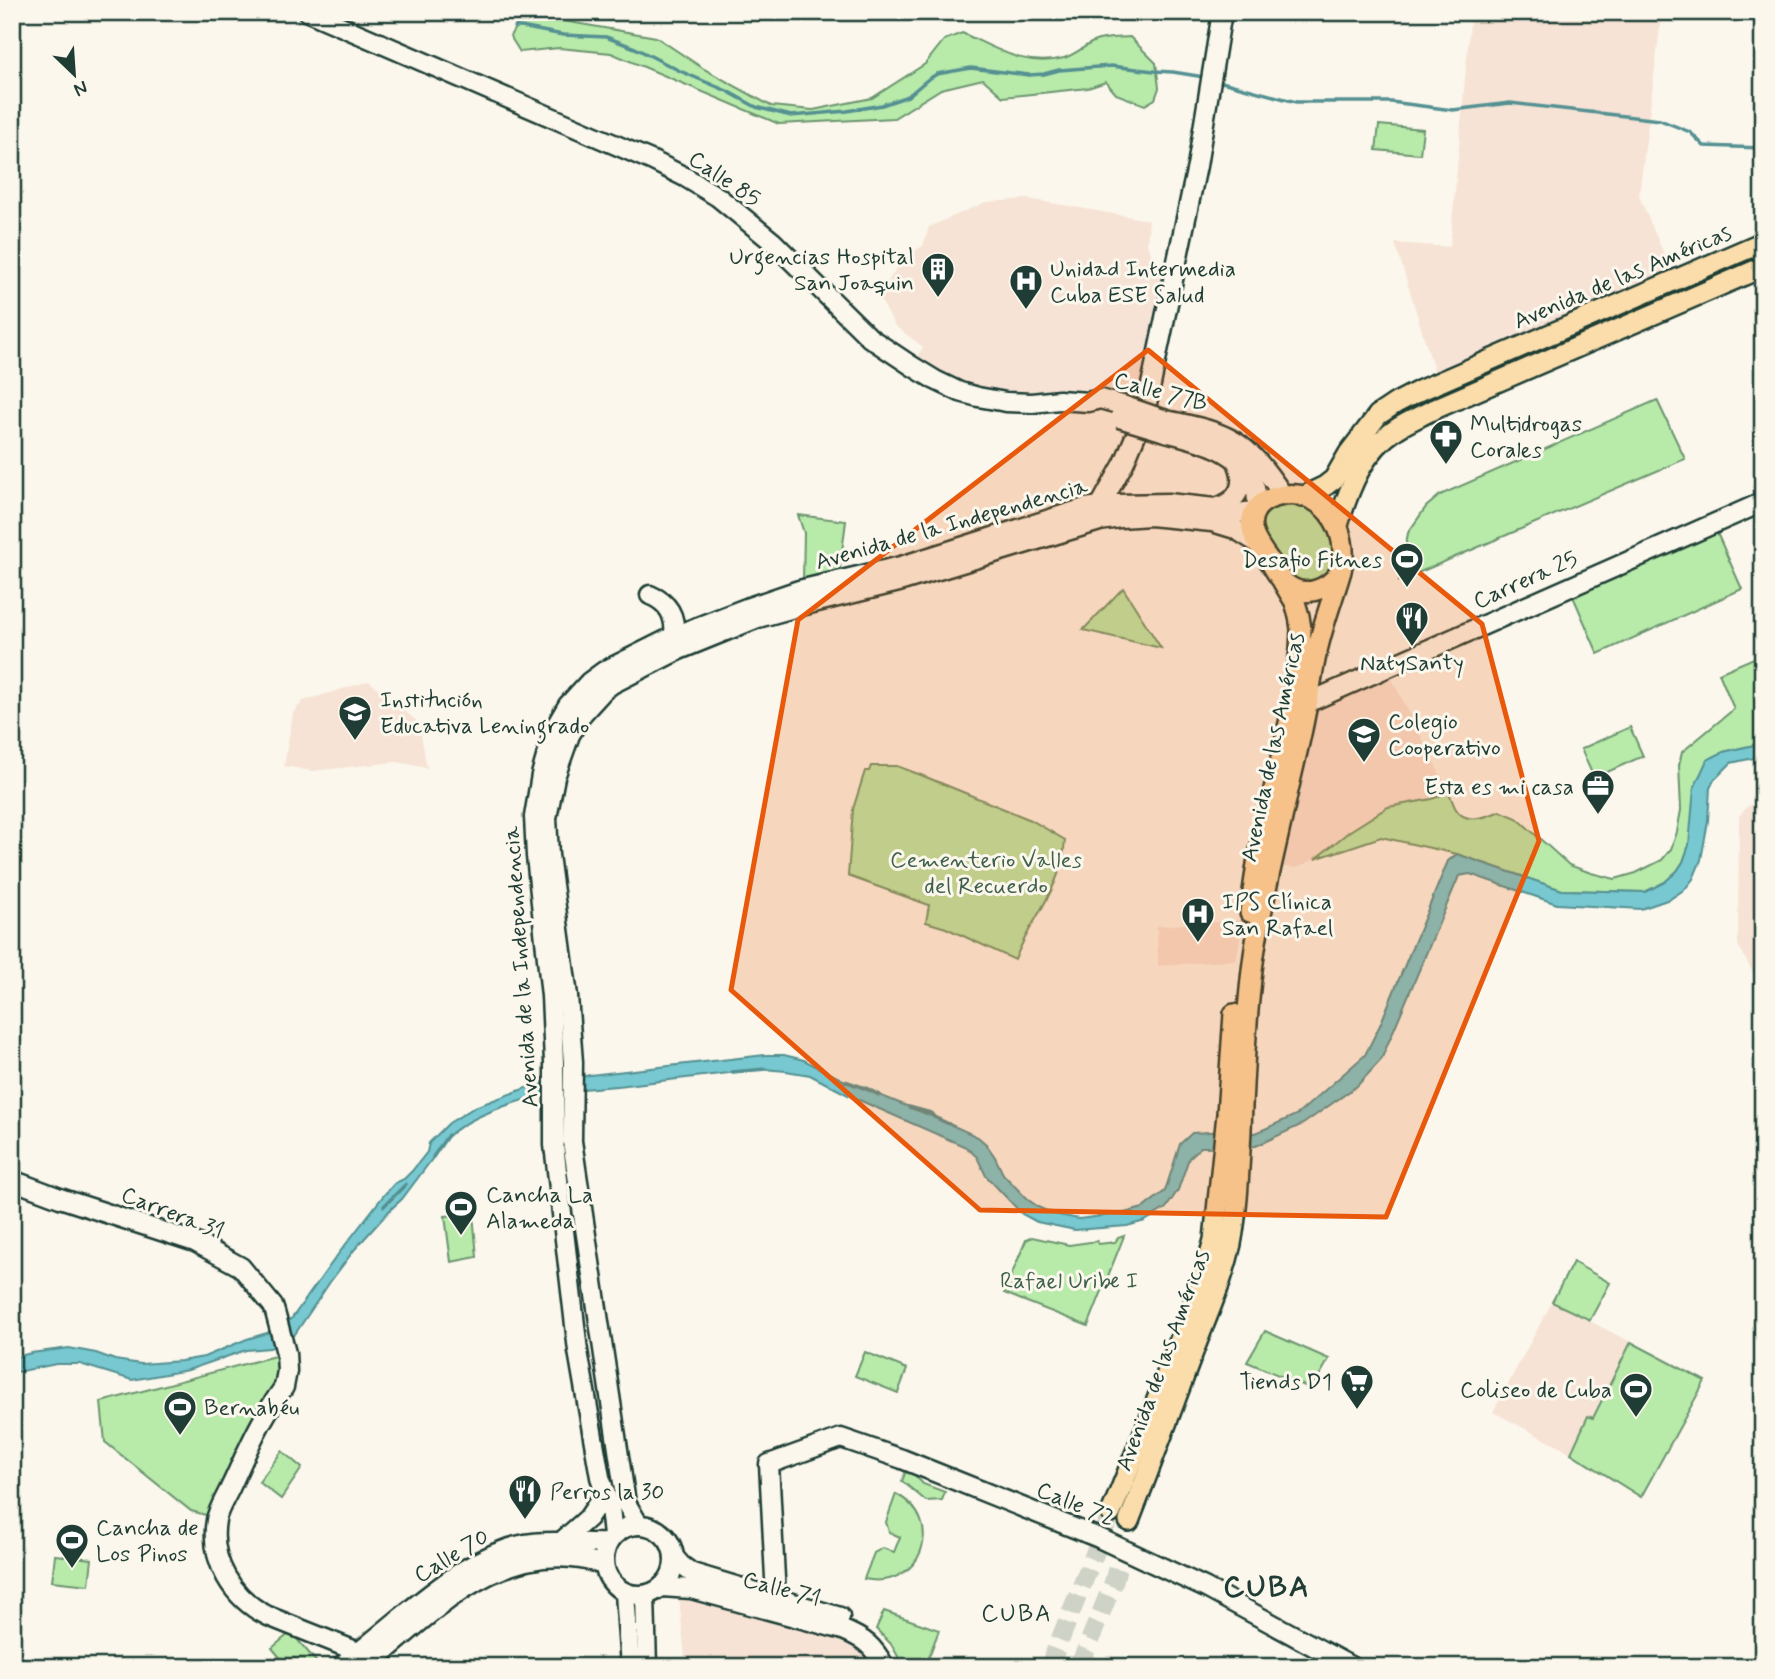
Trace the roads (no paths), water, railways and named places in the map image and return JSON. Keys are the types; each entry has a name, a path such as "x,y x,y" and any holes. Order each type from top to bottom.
{"main road":[{"name":"Calle 85","path":"307,12 685,177 718,197 773,243 870,338 935,380 960,392 1006,402 1087,402"},
{"path":"1100,506 1124,463 1145,413 1196,166 1222,12"},
{"name":"Avenida de las Américas","path":"1293,496 1325,486 1334,479 1363,432 1378,415 1396,402 1763,242"},
{"name":"Avenida de las Américas","path":"1234,1114 1253,960 1317,651 1344,557 1338,526 1350,487 1364,461 1395,430 1449,403 1763,267"},
{"path":"1449,403 1483,376 1659,298 1675,280"},
{"name":"Calle 77B","path":"1087,402 1100,399 1122,412 1163,425 1223,451 1250,474 1256,509"},
{"name":"Calle 77B","path":"1122,412 1145,413 1163,425 1202,427 1229,437 1258,460 1293,496"},
{"path":"1215,508 1230,501 1240,487 1241,470 1237,461"},
{"path":"1338,526 1320,504 1293,496 1269,499 1256,509 1252,524 1256,542 1283,582 1293,588 1314,591 1334,581 1340,572"},
{"name":"Carrera 25","path":"1307,703 1763,502"},
{"name":"Avenida de la Independencia","path":"639,1525 626,1503 572,1141 563,1114 554,1062 551,996 536,856 534,817 541,775 554,729 568,705 589,682 604,671 674,636 749,607 799,590 901,566 1085,508 1168,503 1238,513 1256,509"},
{"name":"Avenida de la Independencia","path":"610,1540 610,1507 600,1476 555,1232 554,1145 573,1062 568,996 548,855 547,818 555,777 570,735 583,713 612,684 679,650 758,618 899,582 1100,521 1150,516 1212,522 1235,529 1256,542"},
{"name":"Avenida de las Américas","path":"1129,1521 1225,1268 1231,1242 1236,996 1257,864 1292,710 1300,649 1299,616 1283,582"},
{"path":"650,595 668,606 673,615 674,636"},
{"name":"Avenida de las Américas","path":"1111,1513 1208,1263 1231,1162"},
{"name":"Carrera 31","path":"12,1180 195,1242 241,1267 273,1306 286,1353 284,1387 257,1431 216,1518 218,1559 230,1585 254,1609 367,1659"},
{"name":"Calle 72","path":"774,1603 769,1464 841,1438 1099,1538 1206,1588 1352,1667"},
{"path":"562,1542 588,1518 605,1493"},
{"path":"639,1525 648,1526 663,1535 674,1557 669,1578 662,1587 645,1595 635,1595 617,1588 611,1582 604,1565 604,1554 610,1540 622,1529 639,1525"},
{"name":"Calle 70","path":"341,1667 367,1659 407,1623 437,1588 505,1549 531,1543 610,1540"},
{"name":"Calle 70","path":"407,1623 467,1586 507,1566 562,1556 604,1565"},
{"name":"Calle 71","path":"674,1557 692,1573 855,1635 871,1646 883,1662"},
{"name":"Calle 71","path":"662,1587 691,1589 840,1616"},
{"path":"625,1592 630,1667"},
{"path":"645,1595 647,1667"}],"water":[{"path":"1763,743 1763,756 1731,763 1714,780 1710,788 1708,821 1701,860 1693,879 1685,889 1670,899 1641,909 1557,904 1470,874 1459,876 1381,1060 1357,1086 1303,1124 1256,1146 1201,1147 1189,1158 1178,1190 1166,1208 1145,1221 1127,1226 1075,1230 1037,1222 1022,1214 986,1176 977,1157 966,1147 852,1097 810,1075 763,1069 565,1091 492,1111 456,1130 443,1142 402,1199 355,1249 295,1334 270,1348 246,1350 188,1370 132,1380 80,1364 56,1364 12,1373 12,1358 31,1353 69,1348 141,1364 181,1361 204,1357 267,1333 292,1318 384,1195 412,1171 427,1152 429,1143 449,1123 475,1107 526,1088 590,1075 784,1055 804,1060 847,1082 978,1137 995,1157 1003,1174 1027,1199 1054,1214 1079,1219 1143,1208 1165,1191 1180,1144 1192,1133 1256,1133 1298,1114 1365,1055 1448,861 1457,854 1562,890 1645,892 1665,882 1683,862 1689,845 1694,788 1707,760 1723,752"}],"waterway":[{"path":"515,27 563,35 606,37 635,48 756,107 791,116 882,105 908,96 937,74 971,68 1029,75 1111,66 1204,77"},
{"path":"1218,81 1296,102 1391,102 1453,110 1510,103 1660,120 1690,132 1704,146 1763,148"},
{"path":"732,1072 766,1069"},
{"path":"845,1081 879,1095"},
{"path":"909,1107 931,1113 949,1124"},
{"path":"433,1157 448,1135"},
{"path":"384,1206 406,1184"}],"tunnel":[{"path":"1049,1667 1111,1513"},
{"path":"1079,1667 1114,1581 1129,1521"}],"place":[{"name":"Urgencias Hospital San Joaquin","path":"938,299"},
{"name":"Unidad Intermedia Cuba ESE Salud","path":"1026,311"},
{"name":"Multidrogas Corales","path":"1446,466"},
{"name":"Desafio Fitnes","path":"1407,589"},
{"name":"NatySanty","path":"1412,648"},
{"name":"Institución Educativa Leningrado","path":"355,742"},
{"name":"Colegio Cooperativo","path":"1364,764"},
{"name":"Esta es mi casa","path":"1598,816"},
{"name":"IPS Clínica San Rafael","path":"1198,944"},
{"name":"Cancha La Alameda","path":"461,1237"},
{"name":"Tiends D1","path":"1357,1411"},
{"name":"Coliseo de Cuba","path":"1636,1419"},
{"name":"Bernabéu","path":"180,1437"},
{"name":"Perros la 30","path":"525,1521"},
{"name":"Cancha de Los Pinos","path":"72,1570"}],"district":[{"name":"CUBA","path":"1267,1586"},
{"name":"CUBA","path":"1017,1613"}],"park label":[{"name":"Cementerio Valles del Recuerdo","path":"986,872"},
{"name":"Rafael Uribe I","path":"1069,1280"}]}
